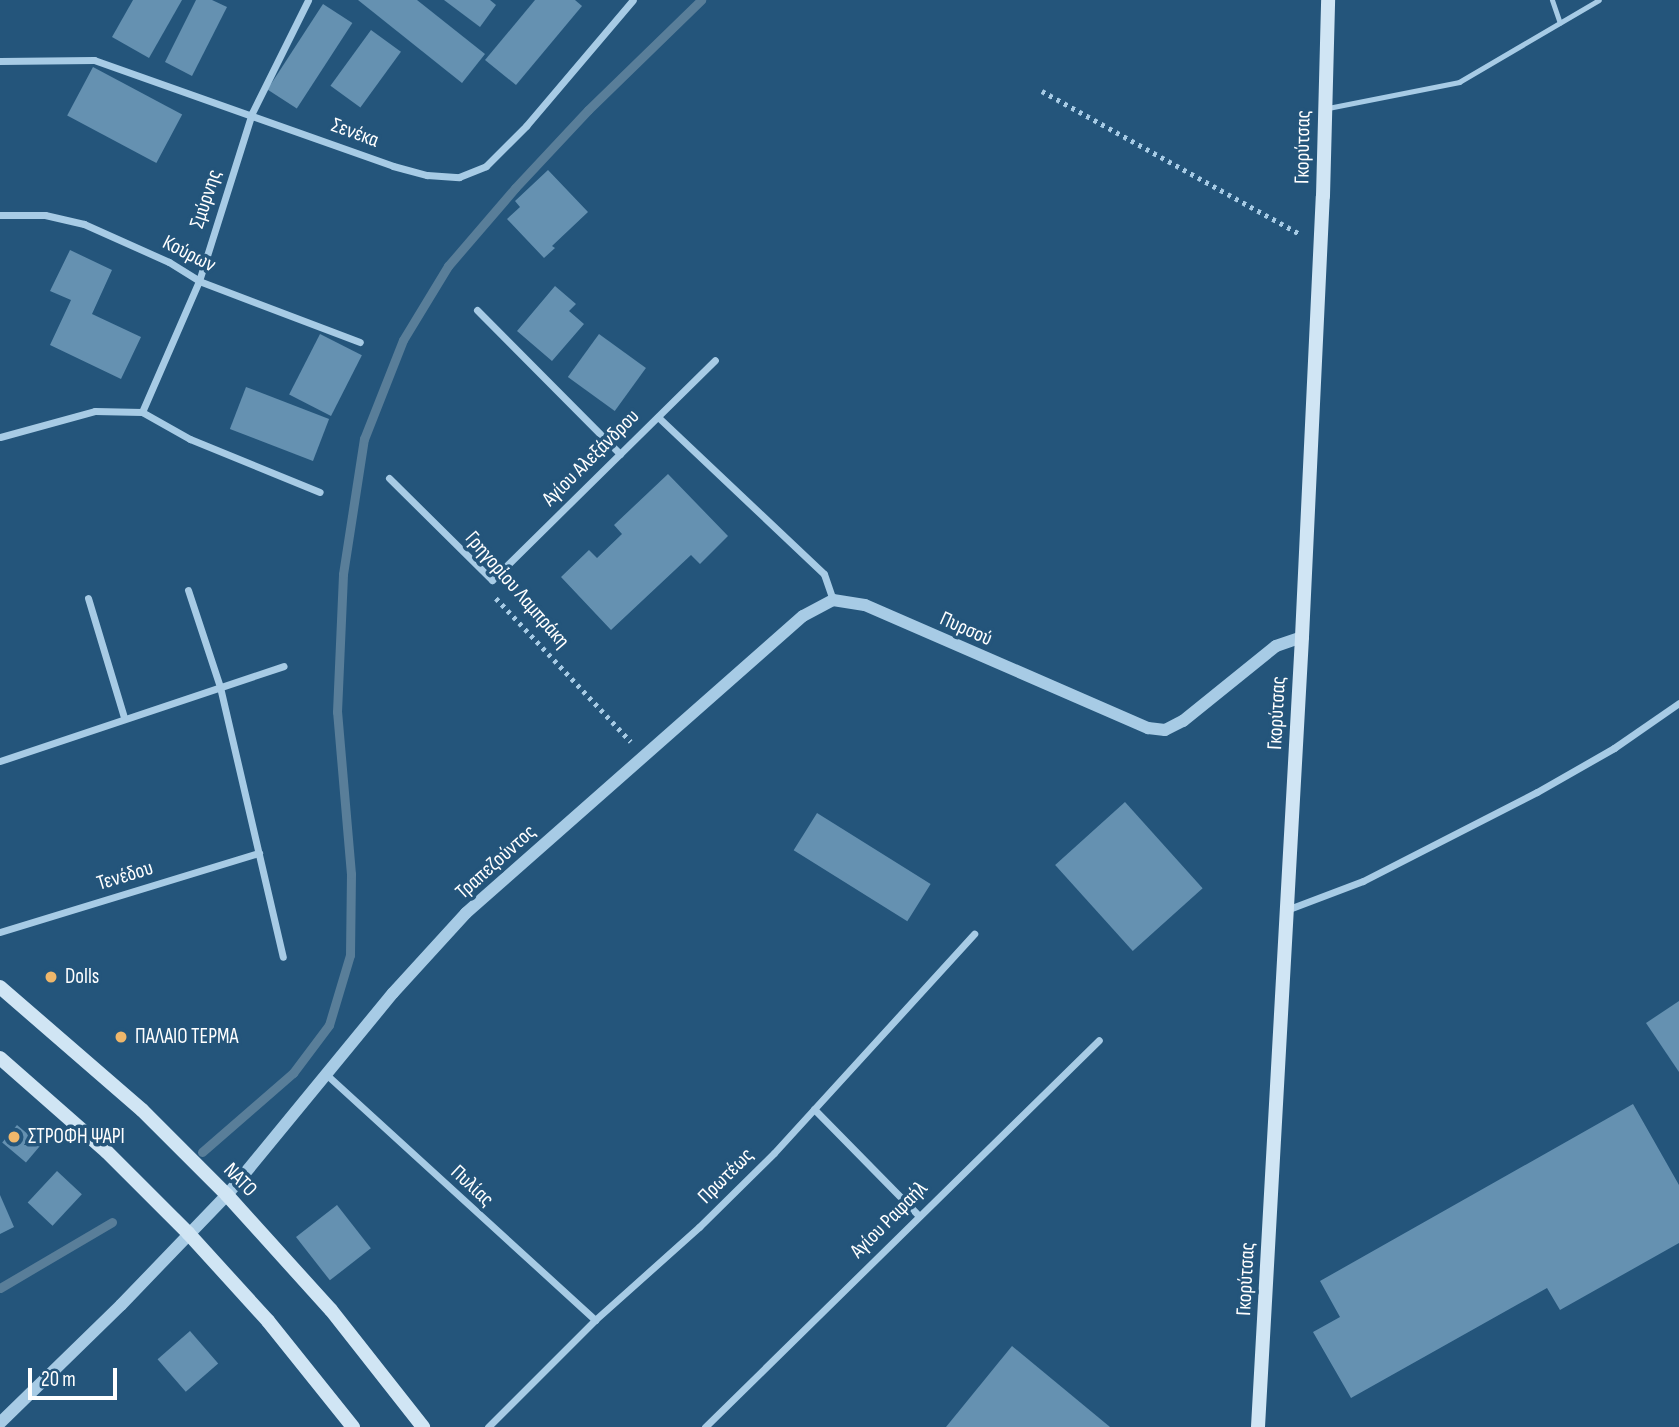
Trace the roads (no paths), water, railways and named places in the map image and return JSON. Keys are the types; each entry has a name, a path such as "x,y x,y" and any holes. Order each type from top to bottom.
{"main road":[{"name":"Γκορύτσας","path":"1258,1427 1289,909 1321,246 1328,0"},
{"name":"ΝΑΤΟ","path":"0,987 142,1110 227,1195 331,1310 423,1427"},
{"path":"0,1058 107,1152 188,1233 268,1321 353,1427"}],"street":[{"name":"Σμύρνης","path":"142,411 199,281 252,113 308,0"},
{"name":"Σενέκα","path":"0,61 94,60 252,113 393,166 427,175 459,177 486,166 526,126 634,0"},
{"name":"Κούρων","path":"0,215 46,215 83,224 169,262 199,281 360,342"},
{"path":"477,310 620,454"},
{"name":"Αγίου Αλεξάνδρου","path":"492,580 715,360"},
{"path":"0,438 95,411 142,411 190,439 320,492"},
{"path":"658,417 824,574 833,600"},
{"name":"Γρηγορίου Λαμπράκη","path":"389,478 492,580"},
{"path":"188,590 220,687 283,957"},
{"path":"88,598 124,717"},
{"name":"Πυρσού","path":"833,600 865,605 1147,728 1165,730 1183,721 1276,646 1302,637"},
{"name":"Τραπεζούντος","path":"0,1423 121,1305 227,1195 328,1076 393,993 466,913 803,616 833,600"},
{"path":"0,761 124,717 284,666"},
{"path":"1289,909 1363,881 1537,792 1614,748 1679,703"},
{"name":"Τενέδου","path":"0,932 259,853"},
{"name":"Πρωτέως","path":"488,1427 595,1320 699,1227 814,1109 974,934"},
{"name":"Αγίου Ραφαήλ","path":"705,1427 1099,1040"},
{"name":"Πυλίας","path":"328,1076 595,1320"},
{"path":"814,1109 919,1216"}],"lane":[{"path":"1552,0 1560,23"},
{"path":"1325,109 1459,82 1599,0"}],"waterway":[{"path":"202,1152 293,1073 329,1025 350,955 351,874 337,712 343,574 364,439 403,340 448,266 515,188 588,110 701,0"},
{"path":"0,1288 112,1222"}],"place":[{"name":"Dolls","path":"51,977"},
{"name":"ΠΑΛΑΙΟ ΤΕΡΜΑ","path":"121,1037"},
{"name":"ΣΤΡΟΦΗ ΨΑΡΙ","path":"14,1137"}]}
